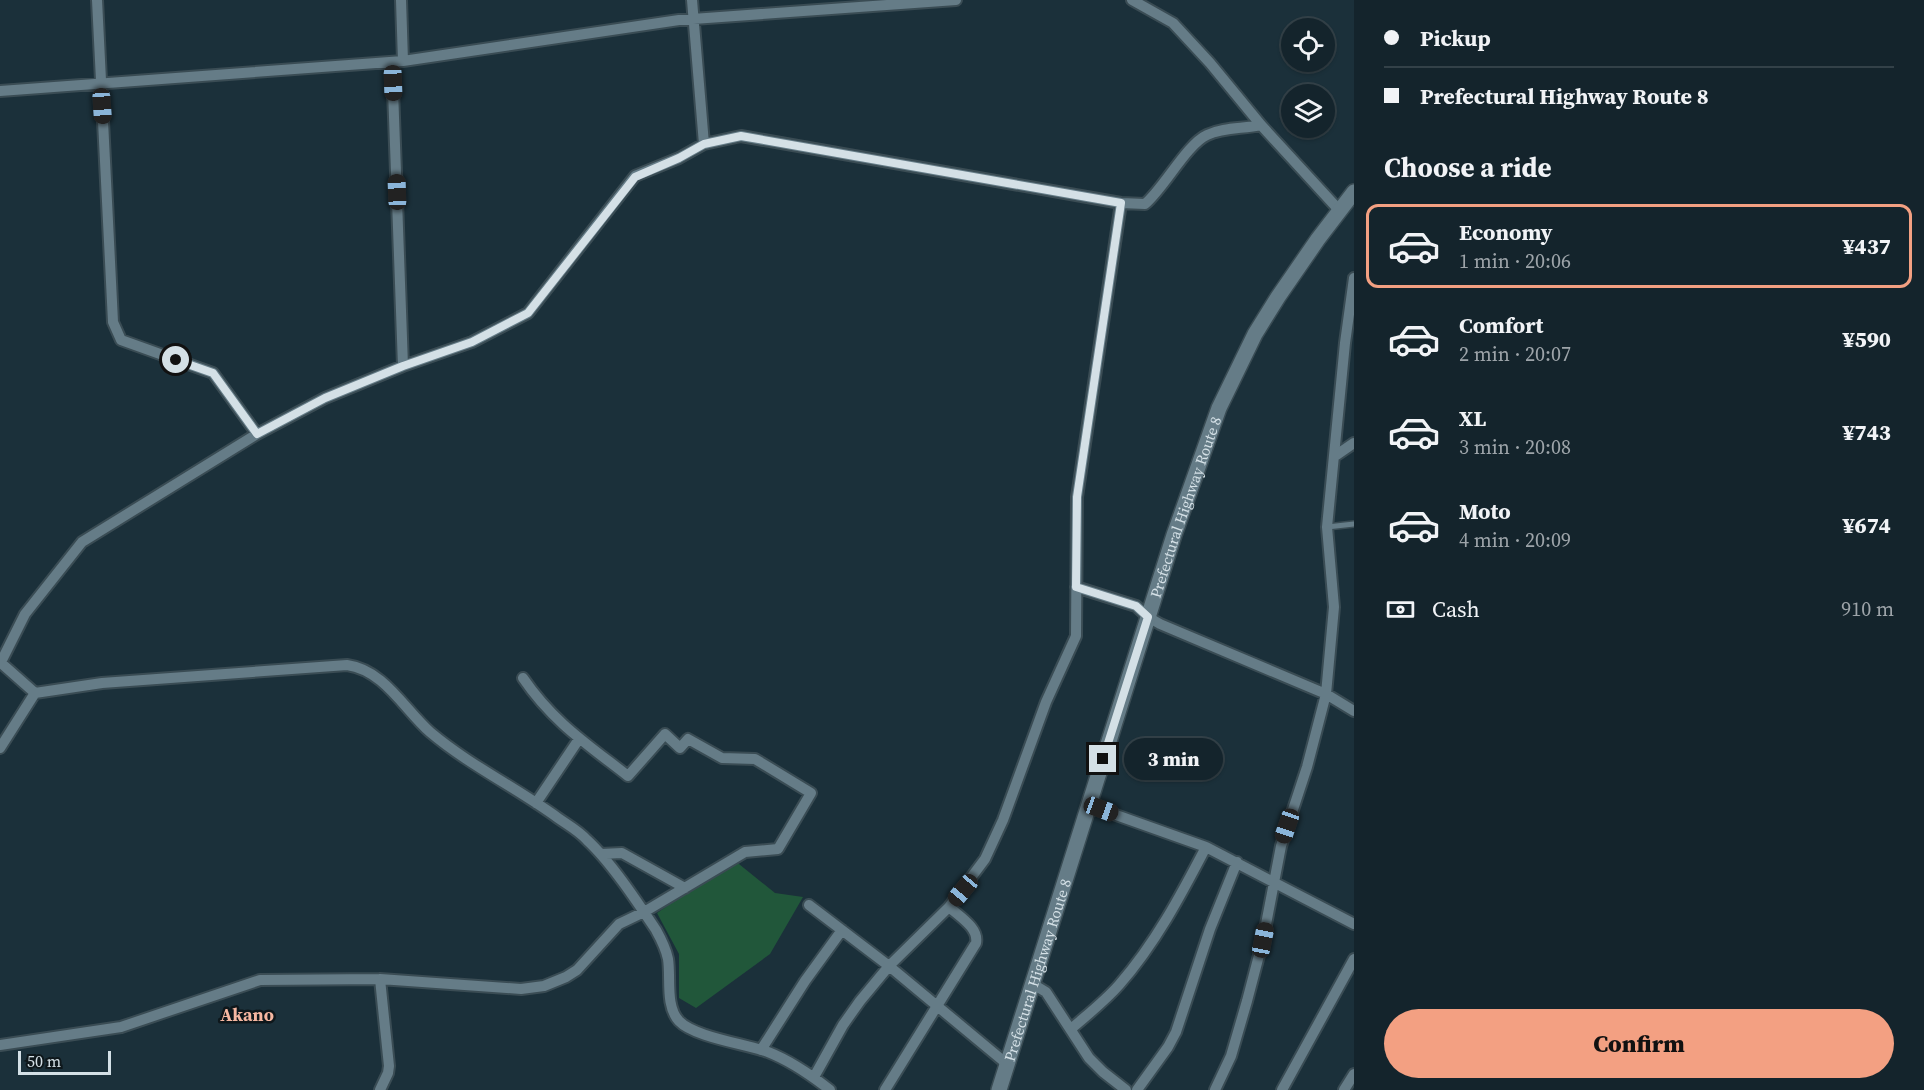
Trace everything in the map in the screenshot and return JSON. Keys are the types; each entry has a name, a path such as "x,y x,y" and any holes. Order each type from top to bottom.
{"main road":[{"name":"Prefectural Highway Route 8","path":"999,1090 1185,502 1219,408 1261,324 1298,268 1354,192"}],"street":[{"path":"97,0 113,322 121,340 213,373 257,434"},
{"path":"400,0 397,61 403,366"},
{"path":"692,0 704,144"},
{"path":"0,91 397,61 694,19 956,0"},
{"path":"1132,0 1173,23 1210,63 1261,125 1339,210"},
{"path":"35,693 0,662 25,614 82,542 257,434 325,398 403,366 472,342 528,313 635,177 679,158 704,144 741,136 1121,203 1145,204 1204,136 1222,129 1261,125"},
{"path":"814,1077 847,1020 889,966 950,907 985,859 1003,820 1046,702 1076,636 1077,497 1121,203"},
{"path":"1215,1090 1231,1056 1247,1001 1263,940 1281,846 1307,767 1326,694 1334,607 1326,527 1354,278"},
{"path":"1335,456 1354,443"},
{"path":"1076,587 1136,606 1148,617 1326,694 1354,711"},
{"path":"0,748 35,693 102,682 355,666 377,678 441,741 575,830 601,854 644,912 666,949 672,1006 677,1019 696,1031 782,1058 814,1077 830,1090"},
{"path":"0,1045 121,1027 260,980 380,979 521,989 544,986 577,970 619,924 644,912 745,852 778,849 811,793 755,759 722,758 688,740 680,748 665,734 628,776 579,739 548,711 523,678"},
{"path":"536,803 579,739"},
{"path":"1088,804 1206,847 1354,924"},
{"path":"1071,1029 1131,971 1180,898 1206,847"},
{"path":"601,854 622,854 685,888"},
{"path":"1137,1090 1176,1032 1210,929 1237,862"},
{"path":"809,904 889,966 1007,1064"},
{"path":"885,1090 977,939 974,930 950,907"},
{"path":"761,1050 805,981 842,930"},
{"path":"1282,1090 1354,959"},
{"path":"380,979 389,1057 388,1073 380,1090"},
{"path":"1031,984 1046,992 1089,1058 1126,1090"},
{"path":"1344,1090 1354,1074"}],"lane":[{"path":"1326,527 1354,524"}],"green space":[{"path":"734,860 775,893 803,897 770,954 696,1008 679,998 679,954 657,913"}],"district":[{"name":"Akano","path":"247,1014"}],"route":[{"path":"176,360 213,373 257,434 325,398 403,366 472,342 528,313 635,177 679,158 704,144 741,136 1121,203 1077,497 1076,587 1136,606 1148,617 1103,759"}]}
